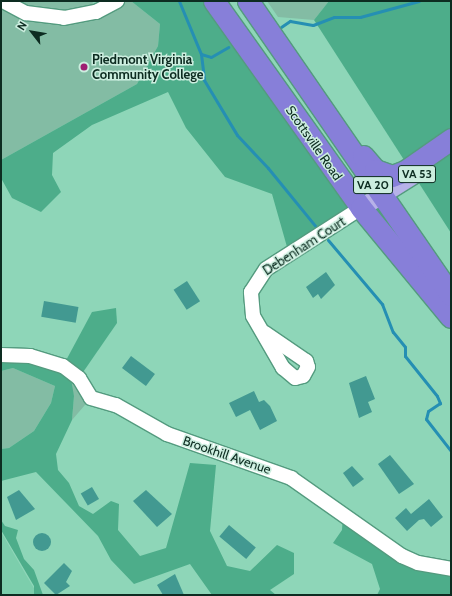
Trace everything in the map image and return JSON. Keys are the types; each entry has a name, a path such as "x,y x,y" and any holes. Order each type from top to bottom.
{"highway":[{"name":"Scottsville Road","path":"214,1 361,208 451,317"},
{"name":"Scottsville Road","path":"248,1 299,73 382,198 451,295"},
{"path":"299,73 368,164 380,173 398,175 451,139"}],"main road":[{"name":"VA 53","path":"361,208 382,198 451,150"}],"street":[{"path":"3,1 26,13 64,18 96,12 117,1"},
{"name":"Debenham Court","path":"265,333 250,308 251,292 259,276 361,208"},
{"name":"Brookhill Avenue","path":"1,355 30,356 62,366 79,378 91,398 116,404 167,434 291,478 402,556 451,570"}],"shaded area":[{"name":"Piedmont Virginia Community College","path":"1,1 92,1 97,12 117,1 131,1 160,24 158,46 137,84 1,160"},
{"path":"131,1 214,1 361,208 289,254 272,194 225,177 186,128 168,92 92,125 53,153 52,175 61,192 41,212 12,198 1,178 1,160 137,84 158,46 160,24"},
{"path":"267,1 329,1 314,20 278,17"},
{"path":"329,1 451,1 451,233 314,20"},
{"path":"116,308 117,323 79,378 63,366 92,312"},
{"path":"1,361 45,362 71,379 74,396 72,420 56,454 58,470 69,483 79,506 93,514 111,501 119,504 118,530 140,556 166,548 190,463 216,465 210,531 227,566 250,571 277,545 294,553 294,574 270,590 276,595 212,595 190,564 134,584 111,560 98,536 36,472 1,481 1,449 9,448 34,431 51,403 55,386 13,368 1,371"},
{"path":"62,366 91,398 72,420 74,396"},
{"path":"13,368 55,386 51,403 34,431 9,448 1,449 1,371"},
{"path":"343,513 377,538 451,569 451,595 377,595 380,589 372,564 333,543 342,530"},
{"path":"1,520 5,526 18,530 16,538 24,559 34,570 43,595 34,595 34,586 1,530"},
{"path":"1,532 26,575 38,595 1,595"}],"building":[{"path":"326,272 335,285 321,299 318,294 313,298 306,287"},
{"path":"187,281 200,301 187,310 174,290"},
{"path":"44,301 78,307 76,323 41,317"},
{"path":"131,356 155,374 146,386 122,368"},
{"path":"366,376 375,399 368,402 372,412 359,418 349,383"},
{"path":"254,391 259,402 264,400 270,406 277,421 260,430 250,410 236,417 229,403"},
{"path":"390,455 414,484 399,494 378,464"},
{"path":"352,466 364,479 353,487 343,473"},
{"path":"92,487 99,499 88,506 81,494"},
{"path":"19,490 35,509 16,520 7,497"},
{"path":"146,490 172,514 157,527 133,501"},
{"path":"429,499 443,517 431,527 424,519 419,520 407,531 395,518 406,508 411,514"},
{"path":"229,525 256,547 246,559 219,536"},
{"path":"42,533 48,536 51,542 48,548 42,551 36,548 33,542 36,536"},
{"path":"64,563 72,571 66,582 70,586 56,595 44,583"},
{"path":"175,574 184,595 163,595 157,585"}],"waterway":[{"path":"179,1 201,54 204,80 237,135 268,168 317,228"},
{"path":"281,27 290,21 313,25 334,17 360,17 419,1"},
{"path":"201,54 211,57 228,47"},
{"path":"328,240 382,304 393,332 405,347 405,356 437,396 440,403 428,411 426,419 451,451"}],"place":[{"name":"Piedmont Virginia Community College","path":"84,67"}]}
